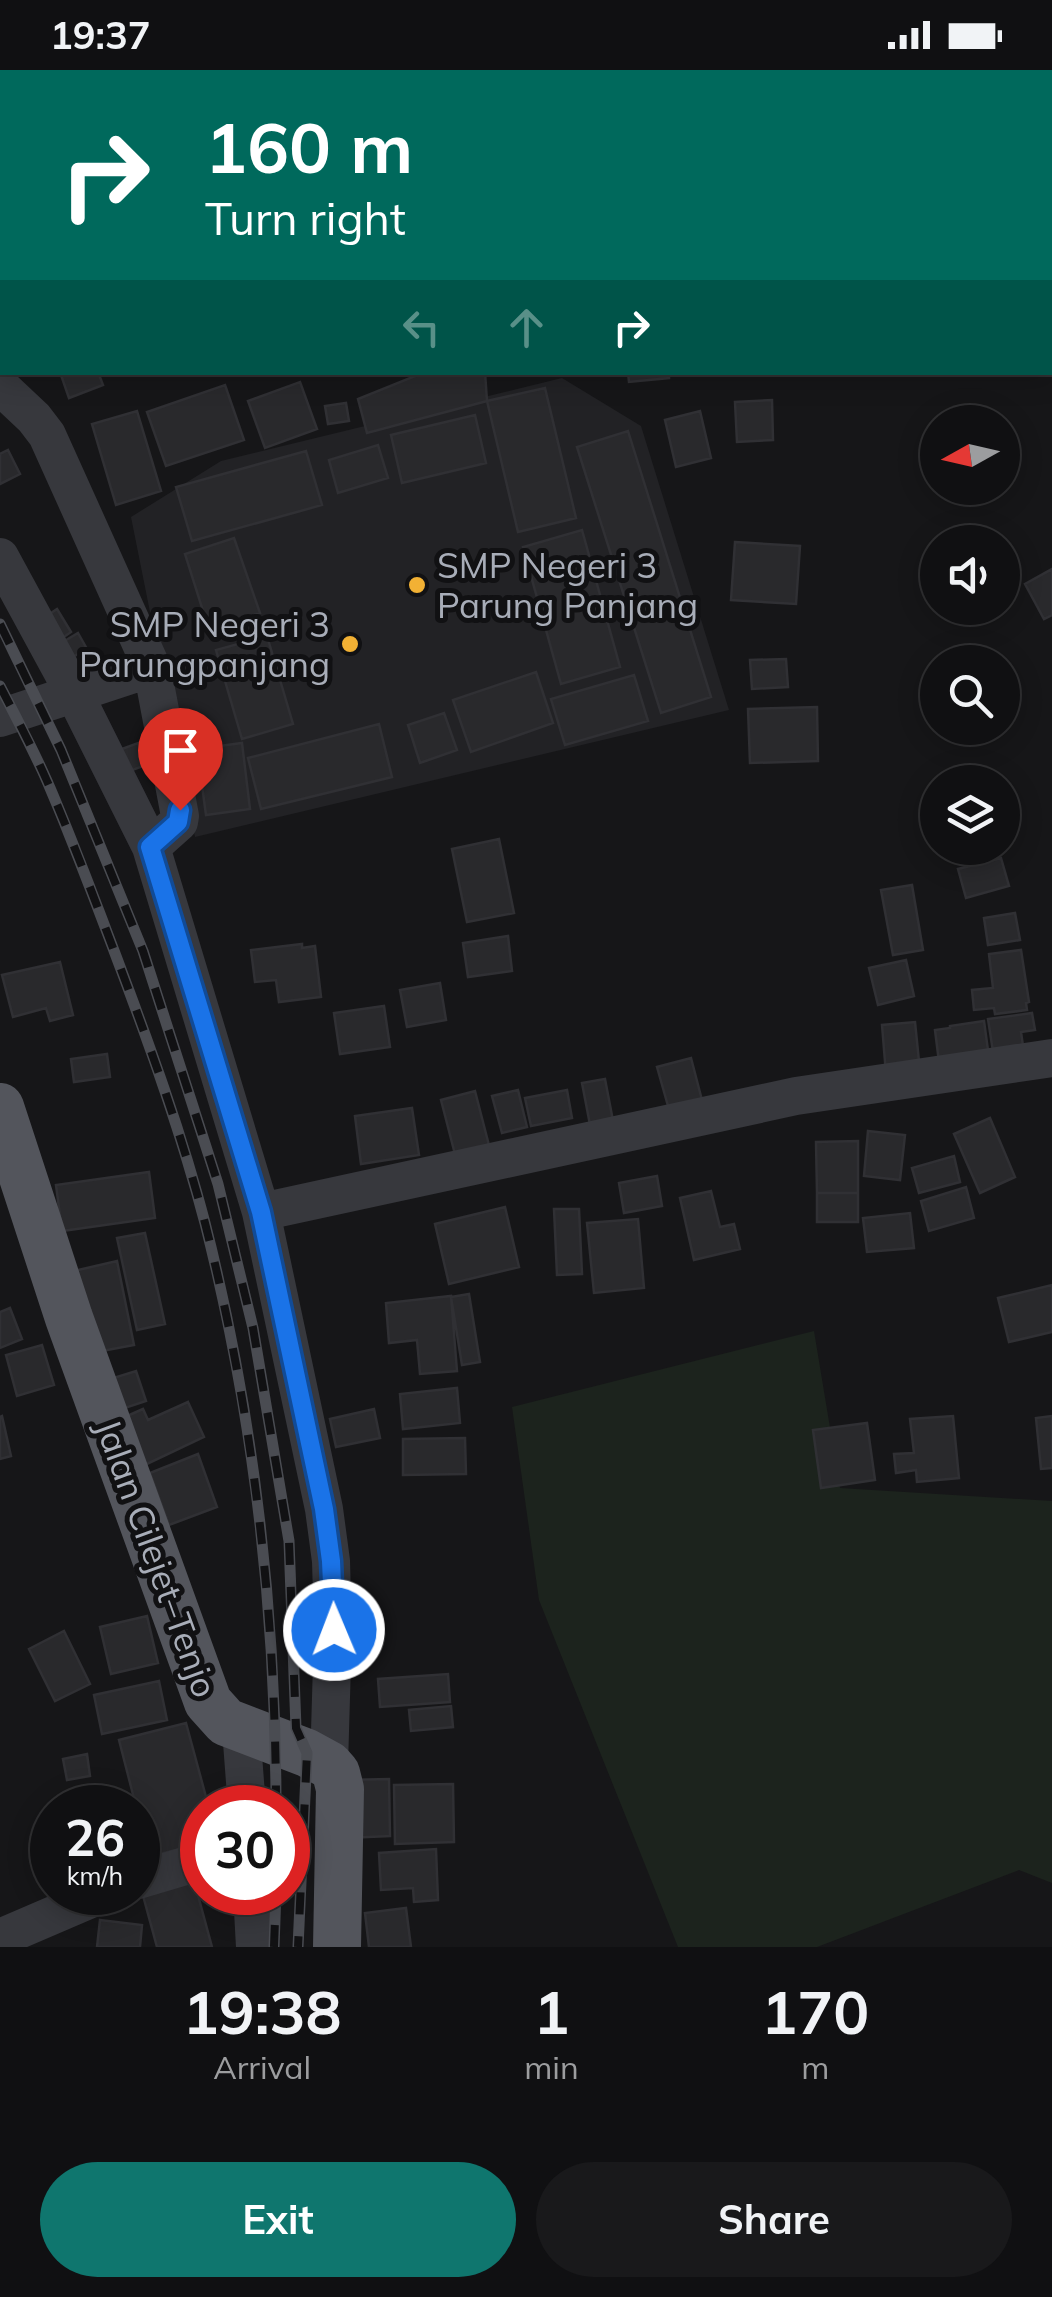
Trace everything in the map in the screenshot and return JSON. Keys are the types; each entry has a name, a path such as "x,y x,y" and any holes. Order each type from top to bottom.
{"main road":[{"name":"Jalan Cilejet–Tenjo","path":"0,1108 70,1318 203,1690 215,1712 226,1722 329,1764"},
{"path":"329,1764 340,1789 337,1947"}],"street":[{"path":"0,386 48,435 152,668 180,816 150,847"},
{"path":"0,557 75,695 150,847 261,1212 324,1509 331,1561 334,1630 329,1764"},
{"path":"0,718 152,668"},
{"path":"261,1212 796,1096 1052,1058"},
{"path":"241,1729 245,1785"},
{"path":"0,1938 54,1915"},
{"path":"253,1915 255,1947"}],"shaded area":[{"name":"SMP Negeri 3 Parung Panjang","path":"562,378 641,426 729,710 195,837 131,517 221,461"},
{"path":"814,1331 840,1488 1052,1501 1052,1883 1019,1870 817,1947 678,1947 539,1600 512,1407"}],"building":[{"path":"61,375 99,375 103,385 69,398"},
{"path":"418,375 485,375 487,401 367,433 358,399"},
{"path":"628,375 669,375 669,378 629,382"},
{"path":"300,382 317,429 265,448 248,401"},
{"path":"225,385 244,440 166,466 147,412"},
{"path":"545,388 576,518 518,532 487,401"},
{"path":"772,400 773,440 737,442 735,402"},
{"path":"346,403 349,421 328,424 325,406"},
{"path":"137,411 161,491 116,505 92,424"},
{"path":"700,411 711,458 676,467 665,420"},
{"path":"475,415 486,463 402,483 391,435"},
{"path":"628,431 711,697 661,713 577,447"},
{"path":"378,445 388,478 338,493 329,460"},
{"path":"8,450 20,474 0,484 0,454"},
{"path":"306,451 322,505 192,541 176,487"},
{"path":"582,530 620,667 561,684 523,547"},
{"path":"234,538 260,613 209,630 185,554"},
{"path":"735,542 800,546 796,604 731,600"},
{"path":"1052,569 1052,615 1044,619 1025,584"},
{"path":"57,609 71,632 51,646 36,623"},
{"path":"78,633 87,649 67,660 58,645"},
{"path":"267,636 293,724 242,739 216,650"},
{"path":"786,659 788,687 752,689 750,660"},
{"path":"536,672 553,723 471,752 453,700"},
{"path":"634,675 648,721 565,745 551,699"},
{"path":"817,707 818,761 750,763 748,709"},
{"path":"444,713 457,750 420,763 408,725"},
{"path":"379,724 392,777 261,809 248,758"},
{"path":"138,743 146,765 127,772 119,750"},
{"path":"242,743 250,809 206,815 197,749"},
{"path":"499,839 514,913 467,922 452,849"},
{"path":"1003,865 1009,886 966,898 958,869"},
{"path":"912,885 923,950 893,955 881,890"},
{"path":"1015,913 1020,940 988,945 984,918"},
{"path":"508,936 512,971 468,977 463,943"},
{"path":"302,944 302,948 315,946 321,997 279,1002 276,980 255,982 251,950"},
{"path":"1021,950 1027,1010 995,1014 994,1008 974,1010 972,990 993,988 989,954"},
{"path":"906,960 914,996 878,1005 869,968"},
{"path":"60,962 73,1015 50,1021 46,1008 13,1017 2,975"},
{"path":"440,983 446,1020 407,1027 400,990"},
{"path":"384,1006 390,1047 340,1054 334,1013"},
{"path":"1032,1013 1035,1030 1021,1032 1024,1053 994,1058 988,1019"},
{"path":"984,1021 990,1065 939,1062 935,1030"},
{"path":"915,1022 920,1071 886,1074 882,1025"},
{"path":"107,1054 110,1077 74,1082 71,1059"},
{"path":"691,1058 703,1104 670,1113 657,1067"},
{"path":"605,1079 614,1126 591,1130 582,1083"},
{"path":"518,1090 527,1127 502,1133 492,1096"},
{"path":"567,1090 572,1118 531,1126 525,1098"},
{"path":"475,1091 492,1157 458,1166 441,1100"},
{"path":"412,1108 419,1155 361,1164 355,1116"},
{"path":"990,1118 1015,1177 980,1193 954,1134"},
{"path":"868,1131 905,1135 900,1180 864,1176"},
{"path":"858,1141 858,1193 817,1193 816,1142"},
{"path":"954,1156 960,1182 919,1193 912,1168"},
{"path":"149,1172 155,1218 62,1231 56,1185"},
{"path":"657,1176 662,1206 624,1213 619,1183"},
{"path":"966,1187 974,1218 929,1231 921,1201"},
{"path":"711,1191 720,1227 734,1224 740,1249 694,1260 680,1198"},
{"path":"817,1193 858,1193 858,1222 817,1222"},
{"path":"505,1207 519,1267 449,1284 435,1224"},
{"path":"554,1209 579,1209 582,1274 557,1275"},
{"path":"910,1213 914,1248 867,1252 863,1218"},
{"path":"638,1219 644,1288 594,1293 587,1223"},
{"path":"145,1233 165,1324 137,1330 117,1238"},
{"path":"117,1261 134,1345 91,1353 74,1271"},
{"path":"1052,1285 1052,1332 1009,1342 998,1298"},
{"path":"469,1294 480,1362 462,1365 451,1297"},
{"path":"451,1296 457,1371 420,1374 417,1340 389,1343 386,1303"},
{"path":"10,1308 22,1339 0,1348 0,1312"},
{"path":"42,1345 54,1385 17,1396 6,1355"},
{"path":"136,1371 146,1401 119,1410 110,1379"},
{"path":"457,1388 460,1423 403,1429 400,1394"},
{"path":"188,1402 204,1437 130,1472 109,1424 143,1409 148,1420"},
{"path":"374,1409 380,1438 336,1447 330,1419"},
{"path":"953,1416 959,1478 917,1482 916,1470 896,1473 894,1454 914,1453 910,1419"},
{"path":"1052,1416 1052,1468 1041,1469 1036,1418"},
{"path":"0,1417 11,1456 0,1459"},
{"path":"867,1423 875,1480 821,1488 813,1430"},
{"path":"465,1438 466,1474 403,1475 403,1439"},
{"path":"198,1454 217,1507 169,1525 150,1473"},
{"path":"147,1616 158,1663 111,1674 100,1627"},
{"path":"64,1631 90,1684 55,1701 29,1649"},
{"path":"448,1674 450,1702 380,1707 378,1679"},
{"path":"159,1681 167,1720 102,1734 94,1695"},
{"path":"451,1706 453,1727 411,1731 409,1710"},
{"path":"186,1723 203,1785 180,1785 180,1849 160,1854 160,1785 131,1785 119,1740"},
{"path":"87,1754 90,1776 67,1780 63,1759"},
{"path":"389,1779 390,1836 346,1838 345,1780"},
{"path":"453,1784 454,1842 395,1844 394,1785"},
{"path":"436,1849 438,1900 414,1902 413,1888 381,1890 379,1853"},
{"path":"180,1877 180,1915 203,1915 212,1947 157,1947 148,1915 160,1915 160,1882"},
{"path":"406,1908 411,1947 369,1947 365,1913"},
{"path":"100,1920 142,1925 140,1947 97,1947"}],"railway":[{"path":"0,624 61,750 143,951 218,1184 253,1328 289,1541 296,1728 307,1753 298,1947"},
{"path":"0,686 47,781 93,895 165,1092 205,1223 249,1439 272,1660 276,1785"},
{"path":"274,1947 275,1915"}],"place":[{"name":"SMP Negeri 3 Parung Panjang","path":"417,585"},
{"name":"SMP Negeri 3 Parungpanjang","path":"350,644"}],"route":[{"path":"180,810 178,822 150,847 261,1212 324,1509 334,1630"}]}
